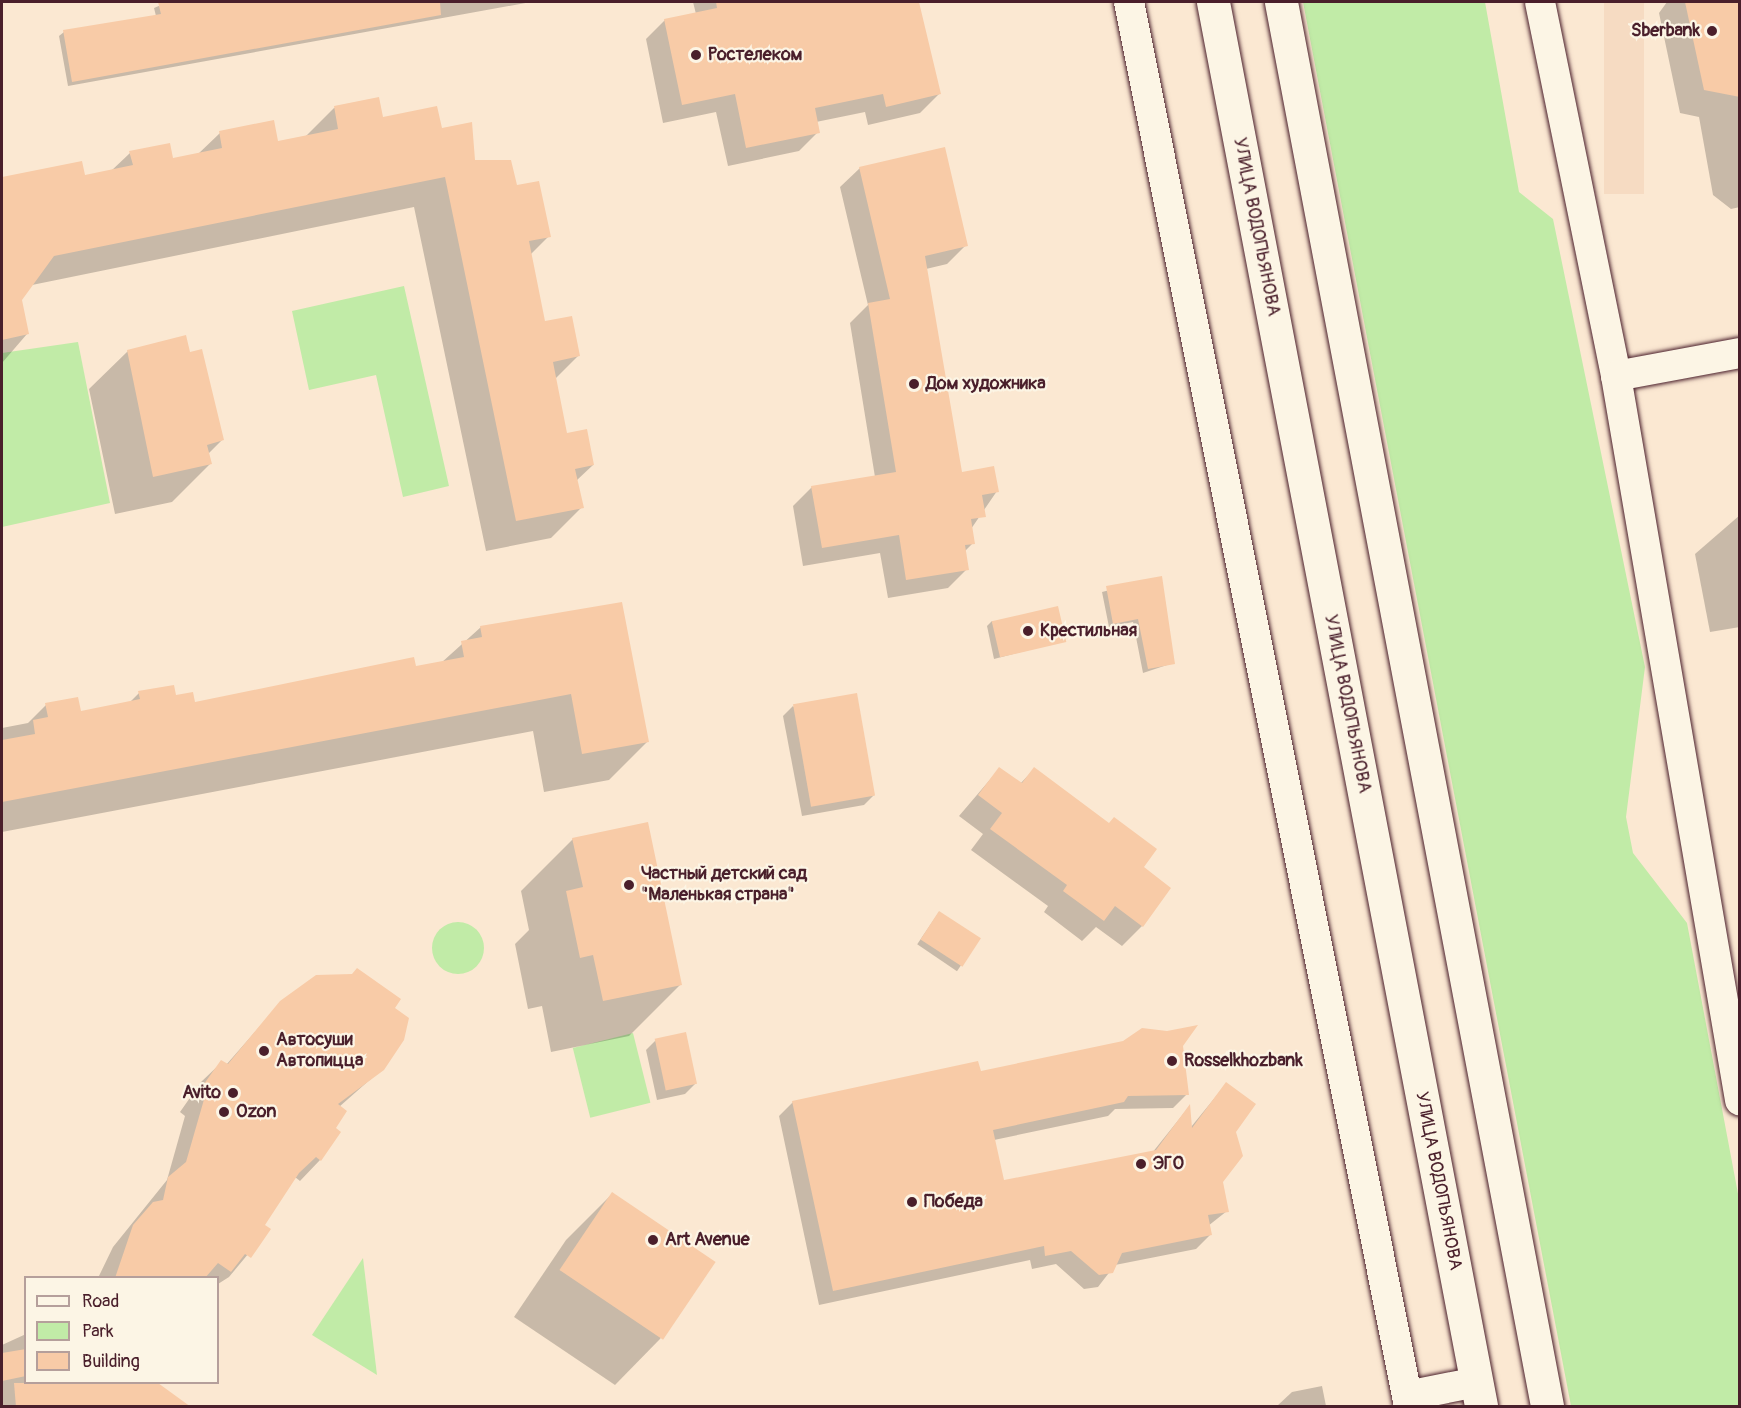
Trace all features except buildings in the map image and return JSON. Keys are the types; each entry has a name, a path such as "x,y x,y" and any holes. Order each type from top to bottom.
{"main road":[{"name":"УЛИЦА ВОДОПЬЯНОВА","path":"1213,2 1479,1394"},
{"path":"1281,2 1547,1407"}],"street":[{"path":"1129,2 1408,1401 1479,1394"},
{"path":"1540,2 1616,376 1740,1100"},
{"path":"1616,376 1740,353"}],"shaded area":[{"path":"1604,2 1644,2 1644,194 1604,194"}],"green space":[{"path":"1303,2 1485,2 1519,192 1553,219 1645,667 1626,817 1633,853 1687,923 1739,1199 1739,1406 1571,1406"},
{"path":"404,286 449,486 403,497 376,375 309,390 292,311"},
{"path":"78,342 110,503 2,527 2,353"},
{"path":"453,922 463,922 477,929 484,948 477,967 463,974 453,974 443,970 436,963 432,953 432,943 436,933 443,926"},
{"path":"633,1033 650,1103 590,1118 573,1048"},
{"path":"363,1258 377,1375 312,1335"}],"place":[{"name":"Sberbank","path":"1712,31"},
{"name":"Ростелеком","path":"696,55"},
{"name":"Дом художника","path":"914,384"},
{"name":"Крестильная","path":"1028,631"},
{"name":"Частный детский сад \"Маленькая страна\"","path":"629,885"},
{"name":"Автосуши Автопицца","path":"264,1051"},
{"name":"Rosselkhozbank","path":"1172,1061"},
{"name":"Avito","path":"233,1093"},
{"name":"Ozon","path":"224,1112"},
{"name":"ЭГО","path":"1141,1164"},
{"name":"Победа","path":"912,1202"},
{"name":"Art Avenue","path":"653,1240"}]}
